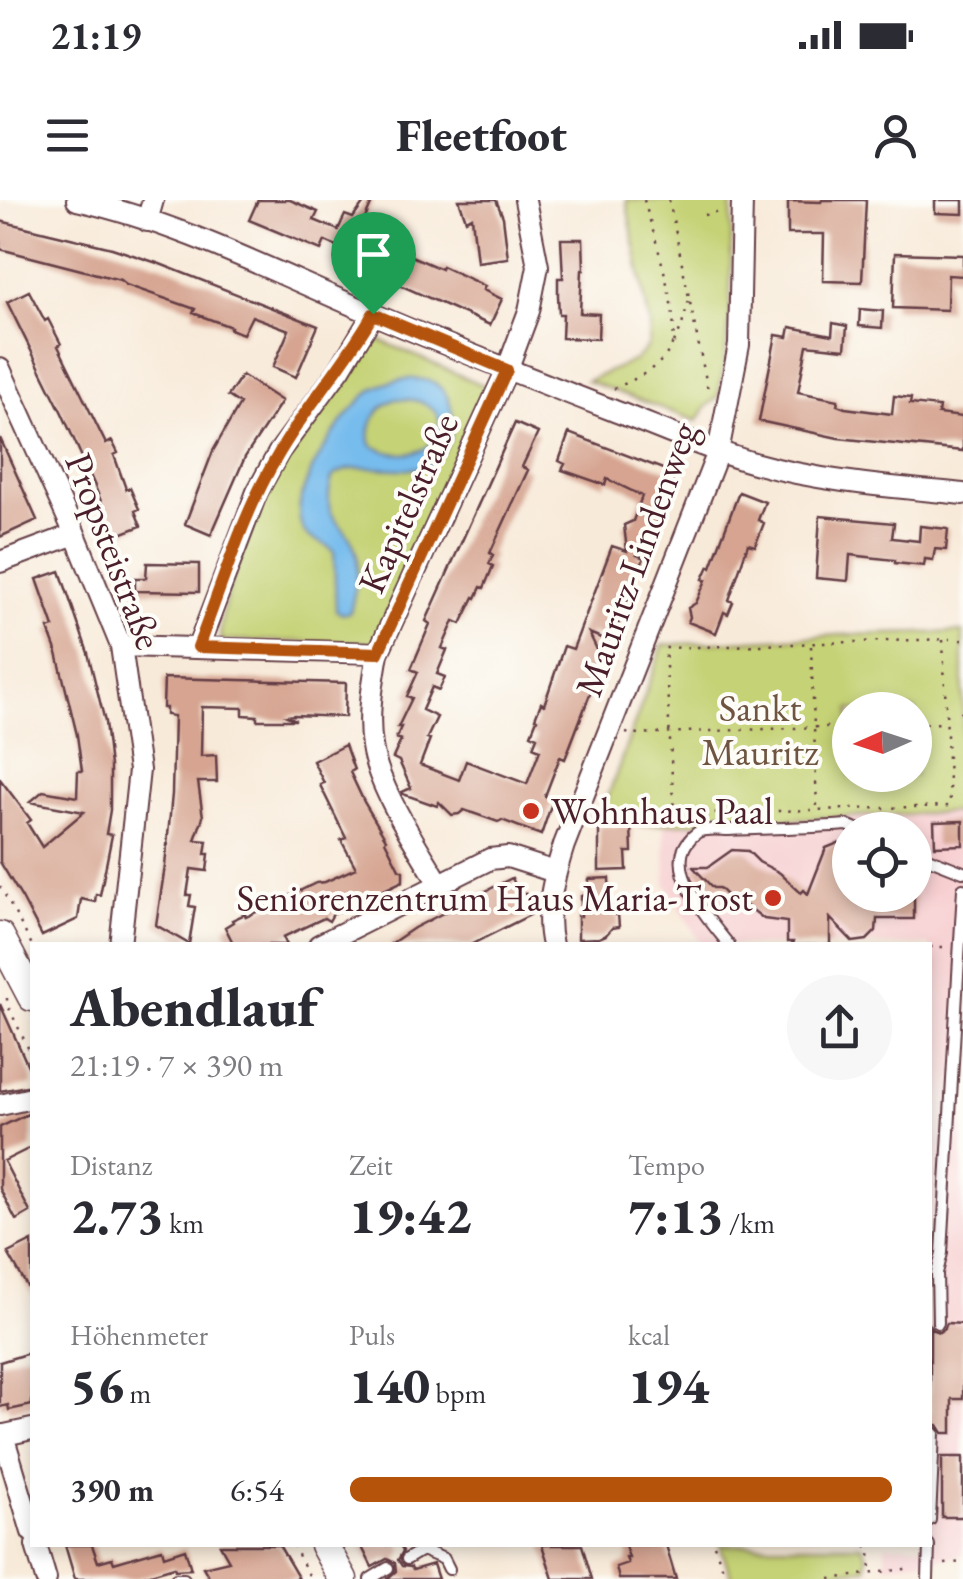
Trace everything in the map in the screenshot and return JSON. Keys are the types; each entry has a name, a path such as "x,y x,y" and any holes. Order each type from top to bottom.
{"main road":[{"path":"0,936 20,994"},
{"path":"325,1547 342,1579"}],"street":[{"path":"77,200 105,206 254,261 507,370 718,452 820,477 963,494"},
{"path":"148,221 154,200"},
{"name":"Kapitelstraße","path":"440,885 387,790 372,749 371,691 378,653 507,370 529,311 538,266 525,200"},
{"name":"Mauritz-Lindenweg","path":"552,942 548,919 555,872 718,452 738,345 742,200"},
{"path":"198,647 257,492 279,452 340,369 373,314"},
{"name":"Propsteistraße","path":"0,369 76,534 121,646 140,770 120,942"},
{"path":"0,562 76,534"},
{"path":"121,646 378,653"},
{"path":"325,942 490,859 508,858 555,872"},
{"path":"0,1106 30,1098"},
{"path":"30,1429 2,1436 30,1526"},
{"path":"37,1547 46,1579"}],"lane":[{"path":"727,942 700,907 683,875 684,846 692,837 698,832 832,825"},
{"path":"932,860 963,872"},
{"path":"938,1323 963,890"},
{"path":"932,1476 934,1433"},
{"path":"407,1558 423,1547 444,1559 450,1569"},
{"path":"928,1579 929,1547"},
{"path":"370,1579 388,1568"},
{"path":"176,1579 184,1579"}],"path":[{"path":"644,200 672,306 673,344"},
{"path":"669,200 711,405"},
{"path":"601,406 607,393 661,361 681,330 689,298"},
{"path":"674,814 665,648 950,639"},
{"path":"638,820 674,814 950,806 943,640"},
{"path":"811,644 817,810"},
{"path":"932,723 946,723"},
{"path":"612,726 630,734 832,726"},
{"path":"0,886 30,942"},
{"path":"20,994 6,1004 30,1052"},
{"path":"294,1547 311,1579"},
{"path":"715,1547 727,1579"},
{"path":"867,1547 871,1574"},
{"path":"830,1579 963,1562"}],"shaded area":[{"path":"963,788 963,1555 885,1566 885,1547 932,1547 932,942 700,942 666,884 664,823 832,816 832,912 932,912 932,812 960,811 959,789"}],"green space":[{"path":"626,200 732,200 730,315 724,367 718,397 697,421 587,381 635,360 649,345 650,325"},
{"path":"379,340 494,390 381,643 220,640 223,611 237,565 277,473 312,414 355,362"},
{"name":"Sankt Mauritz","path":"963,632 960,812 832,812 832,817 638,825 638,812 602,813 663,645"},
{"path":"721,1547 863,1547 867,1556 866,1568 786,1579 732,1579"}],"water":[{"path":"396,381 429,381 445,393 452,415 450,439 438,459 429,465 351,469 332,478 331,513 350,539 357,562 350,612 342,614 336,610 334,552 307,535 299,509 311,473 334,433 371,391","holes":["396,399 420,402 434,410 439,422 438,434 429,445 414,453 395,453 371,445 374,417 384,406"]}],"building":[{"path":"258,200 290,200 318,212 314,220 338,230 345,215 353,218 366,200 373,200 360,230 377,238 374,244 405,258 407,254 441,269 442,266 485,286 483,290 502,299 490,325 377,275 382,265 325,241 321,250 249,220"},
{"path":"459,200 496,200 503,217 508,258 477,262 472,217 466,220"},
{"path":"866,200 862,282 823,281 824,234 788,234 788,201"},
{"path":"935,200 963,200 963,214 935,213"},
{"path":"0,221 112,248 318,326 296,377 273,367 289,330 252,316 243,334 193,313 195,309 120,280 0,249"},
{"path":"561,239 583,239 580,313 599,314 598,339 562,338 563,314 559,314 558,295 558,278 563,278"},
{"path":"895,253 963,255 963,276 948,275 947,310 893,308"},
{"path":"29,291 61,344 58,346 106,444 112,441 118,453 114,455 126,489 130,488 139,509 135,511 141,526 115,536 62,413 7,302"},
{"path":"860,309 883,311 882,328 859,326"},
{"path":"833,323 847,326 845,349 807,345 798,392 838,400 837,405 845,408 892,414 894,396 911,398 910,404 939,407 938,414 963,417 963,451 838,438 759,421 776,335 788,337 790,327 832,335"},
{"path":"242,375 282,401 245,457 211,535 185,524 213,451 240,404 228,396"},
{"path":"515,423 538,433 522,467 528,470 490,553 493,555 489,564 493,566 484,588 474,597 461,624 454,621 442,648 447,650 437,674 445,677 439,690 432,687 422,710 437,717 420,765 459,780 466,761 527,784 540,750 533,747 537,737 531,734 535,718 541,703 544,705 564,646 573,649 612,546 627,551 624,525 633,521 642,496 607,479 605,485 562,470 565,464 559,461 569,433 676,474 649,542 637,555 644,558 611,642 589,633 605,666 600,668 565,759 560,757 545,796 553,800 541,835 464,810 452,815 439,802 437,806 403,794 411,788 399,761 393,758 401,740 396,738 398,727 412,698 407,696 418,672 411,669 430,624 426,621"},
{"path":"0,438 37,520 0,537"},
{"path":"739,492 765,502 758,520 764,523 755,546 748,544 729,600 733,602 728,614 724,612 716,633 688,622 688,608 696,603"},
{"path":"820,516 894,523 892,538 919,541 920,526 948,529 946,550 935,549 933,560 925,559 924,566 850,555 848,581 816,578"},
{"path":"147,563 199,564 199,592 135,591 135,578 146,578"},
{"path":"60,571 88,653 105,722 110,766 106,834 112,835 100,895 96,894 95,902 81,899 78,919 42,936 0,862 0,779 31,820 27,823 42,847 84,812 30,802 43,791 77,797 78,771 82,771 77,735 48,629 54,627 37,579"},
{"path":"164,678 346,683 345,717 294,715 287,716 296,720 257,720 257,716 243,715 243,708 202,707 201,756 216,755 217,782 198,782 203,817 195,840 207,841 205,854 209,854 207,871 191,869 187,895 191,895 189,906 195,907 189,942 156,925 172,794 174,716 166,715"},
{"path":"345,745 354,770 350,772 403,871 403,881 333,914 329,921 324,918 283,937 286,942 232,942 225,927 232,920 356,868 341,840 346,838 320,785 324,783 313,761"},
{"path":"963,821 963,845 935,846 934,822"},
{"path":"631,825 632,852 626,852 627,870 599,871 599,826"},
{"name":"Seniorenzentrum Haus Maria-Trost","path":"832,846 832,912 914,912 914,919 877,919 876,931 867,940 853,942 830,918 830,942 787,942 787,922 764,919 719,888 713,888 693,867 708,867 732,850 748,851 801,893 804,890 808,894 826,848"},
{"path":"512,878 518,891 526,894 525,906 530,915 476,942 393,942 414,928 469,903"},
{"path":"609,878 610,900 615,915 618,914 619,927 599,938 578,939 581,896 588,895 589,879"},
{"path":"0,1004 30,1071 30,1085 0,1091"},
{"path":"30,1113 30,1148 4,1161 30,1212 16,1220 0,1189 0,1127"},
{"path":"30,1242 30,1292 8,1253"},
{"path":"947,1323 963,1324 963,1399 952,1399 952,1433 943,1433 938,1425 932,1425 932,1329 939,1332"},
{"path":"30,1353 30,1405 9,1410 8,1405 0,1407 0,1362"},
{"path":"942,1457 963,1457 963,1517 942,1517"},
{"path":"66,1547 93,1547 98,1562 112,1558 114,1563 162,1549 164,1556 185,1549 191,1569 174,1567 134,1579 75,1579"},
{"path":"221,1547 280,1547 299,1579 210,1579 203,1567 229,1561"},
{"path":"362,1547 401,1547 398,1560 402,1566 413,1570 433,1564 438,1579 387,1579 396,1571 395,1563 387,1559 372,1567"},
{"path":"543,1547 583,1547 592,1579 553,1579"},
{"path":"626,1547 667,1547 676,1579 619,1579 616,1567 628,1563"}],"place":[{"name":"Wohnhaus Paal","path":"531,811"},
{"name":"Seniorenzentrum Haus Maria-Trost","path":"773,898"}],"route":[{"path":"373,314 507,370 378,653 198,647 257,492 279,452 340,369 373,314"}]}
